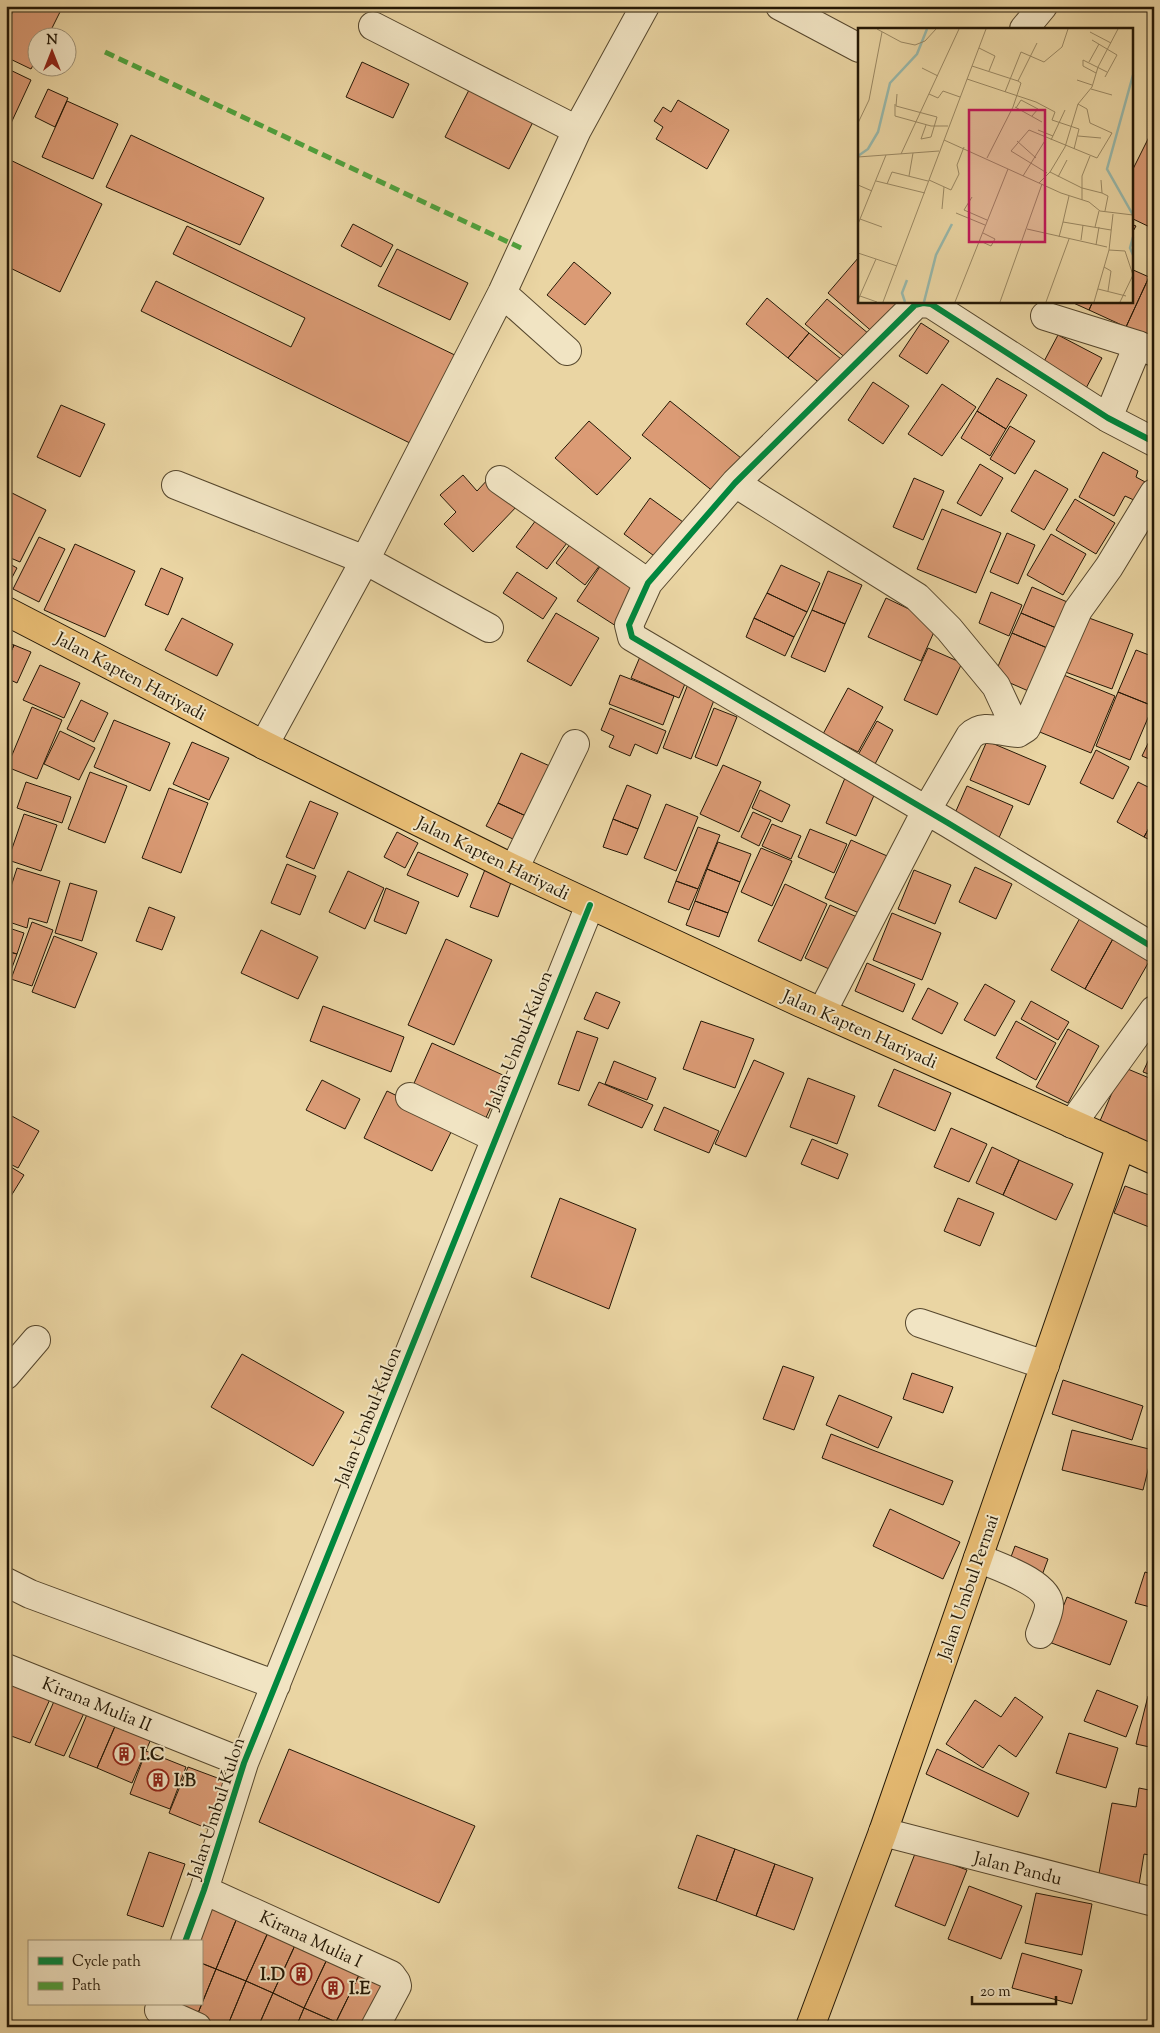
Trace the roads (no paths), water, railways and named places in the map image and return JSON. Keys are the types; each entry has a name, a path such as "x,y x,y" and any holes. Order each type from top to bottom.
{"main road":[{"name":"Jalan Kapten Hariyadi","path":"6,611 264,745 514,869 822,1012 1154,1160"},
{"name":"Jalan Umbul Permai","path":"810,2027 883,1832 1121,1145"}],"street":[{"path":"264,745 365,560 502,293 577,130 644,6"},
{"path":"780,6 858,47"},
{"path":"1025,28 1043,6"},
{"path":"373,26 577,130"},
{"path":"502,293 567,350"},
{"path":"1154,442 1108,418 931,304 915,305 735,483 648,583 629,625 632,636 1154,948"},
{"path":"1045,316 1146,349 1108,418"},
{"path":"500,480 648,583"},
{"path":"735,483 917,597 948,629 996,686 1018,733"},
{"path":"176,485 365,560 489,628"},
{"path":"822,1012 926,811 970,736 976,730 987,728 1018,733 1026,728 1078,610 1109,567 1154,493"},
{"path":"514,869 575,744"},
{"name":"Jalan Umbul Kulon","path":"186,1940 204,1890 244,1763 590,905"},
{"path":"1072,1124 1154,1010"},
{"path":"410,1097 496,1138"},
{"path":"920,1323 1045,1365"},
{"path":"6,1375 36,1340"},
{"path":"978,1558 1037,1585 1046,1594 1049,1606 1040,1634"},
{"path":"6,1582 30,1594 276,1685"},
{"name":"Kirana Mulia II","path":"6,1668 244,1763"},
{"name":"Jalan Pandu","path":"883,1832 1154,1902"},
{"name":"Kirana Mulia I","path":"204,1890 393,1977 397,1986 375,2027"},
{"path":"157,2014 197,2027"}],"place":[{"name":"I.C","path":"124,1754"},
{"name":"I.B","path":"158,1780"},
{"name":"I.D","path":"301,1974"},
{"name":"I.E","path":"333,1988"}]}
